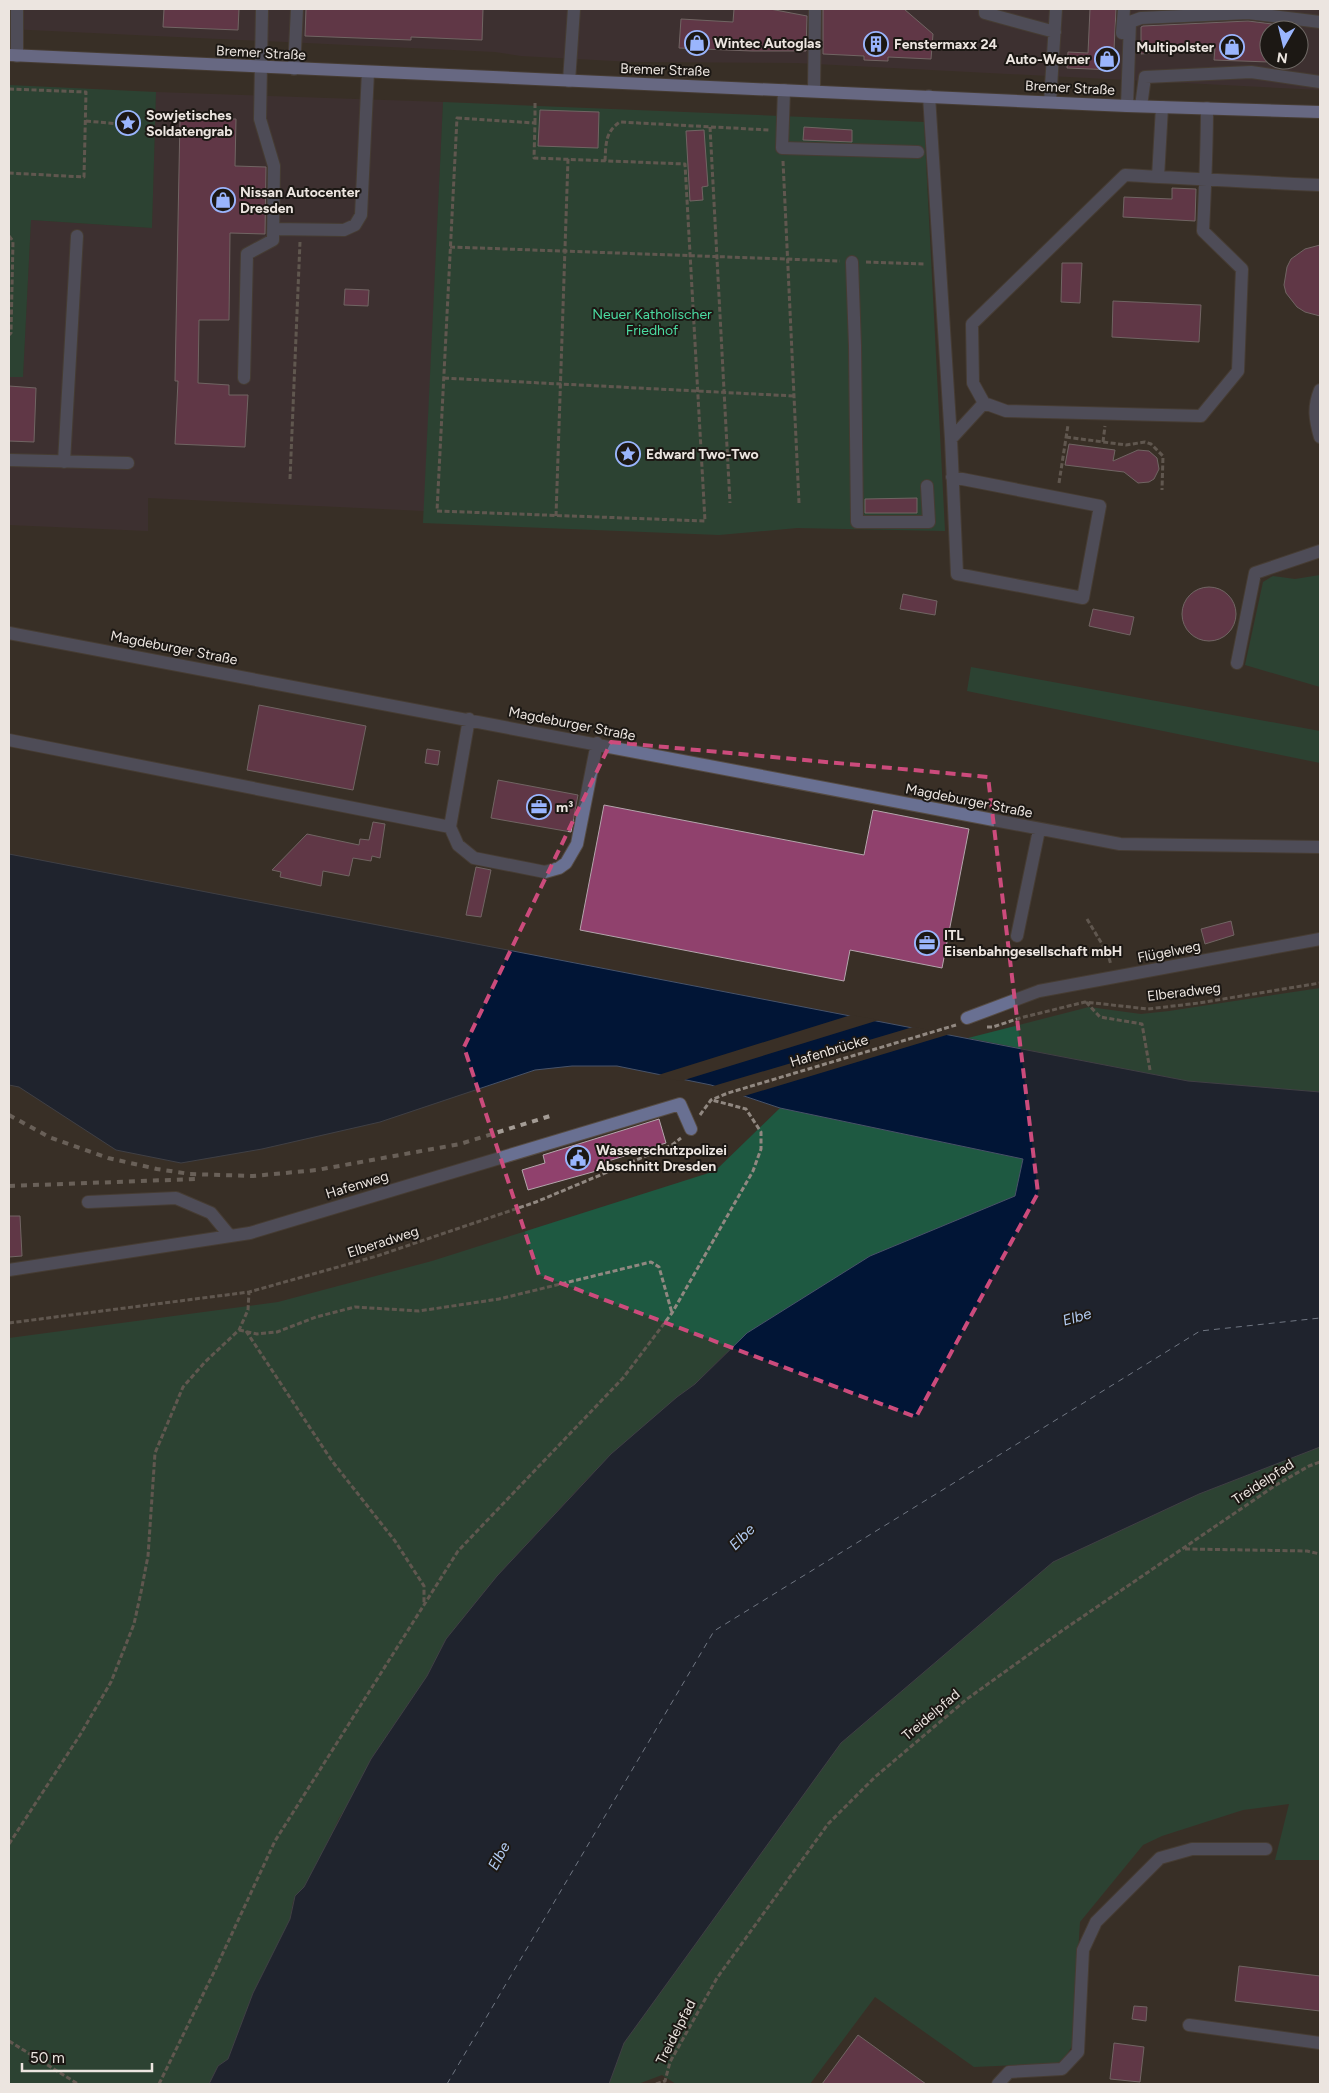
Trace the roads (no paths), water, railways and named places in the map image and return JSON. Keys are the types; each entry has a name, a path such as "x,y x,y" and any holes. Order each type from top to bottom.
{"main road":[{"name":"Bremer Straße","path":"13,56 1122,106 1320,112"}],"street":[{"path":"13,56 18,9"},
{"path":"244,378 247,254 273,240 274,166 260,119 262,9"},
{"path":"294,69 297,9"},
{"path":"569,81 574,9"},
{"path":"814,92 815,9"},
{"path":"985,9 985,13 1055,32"},
{"path":"1050,102 1056,9"},
{"path":"1122,106 1124,9"},
{"path":"1122,106 1130,22 1141,18 1248,12 1320,22"},
{"path":"273,229 344,230 355,225 361,215 368,72"},
{"path":"1141,106 1144,77 1251,72 1320,82"},
{"path":"784,90 782,148 918,152"},
{"path":"929,96 957,574 1083,598 1100,506 952,476"},
{"path":"1158,177 1162,107"},
{"path":"1207,108 1205,179 1203,231 1242,270 1238,371 1201,416 1006,411 984,403 972,383 972,324 1125,175 1158,177 1205,179 1320,185"},
{"path":"64,462 76,236"},
{"path":"852,262 855,346 856,522 929,522 927,486"},
{"path":"1320,390 1316,399 1314,416 1320,437"},
{"path":"950,439 984,403"},
{"path":"9,460 128,463"},
{"path":"1237,663 1254,574 1320,551"},
{"name":"Magdeburger Straße","path":"9,633 597,743 1039,830 1128,845 1320,847"},
{"path":"469,719 450,827 458,844 474,858 545,872 566,863 577,844 597,743"},
{"path":"9,740 450,827"},
{"path":"1017,936 1039,830"},
{"name":"Flügelweg","path":"966,1022 1040,991 1320,939"},
{"name":"Hafenweg","path":"9,1270 259,1230 680,1104 692,1129"},
{"path":"88,1202 176,1198 211,1213 230,1236"},
{"path":"998,2084 1009,2072 1062,2069 1078,2052 1083,1950 1096,1922 1160,1858 1192,1849 1266,1849"},
{"path":"1189,2025 1320,2043"}],"water":[{"name":"Elbe","path":"9,854 1188,1081 1320,1092 1320,1447 1199,1494 1053,1562 841,1743 624,2043 609,2084 209,2084 218,2066 228,2059 253,1993 290,1919 295,1896 304,1887 371,1759 427,1676 446,1639 497,1576 611,1454 677,1397 695,1384 747,1333 870,1256 1015,1196 1023,1159 780,1108 711,1085 617,1066 572,1066 535,1070 380,1122 262,1149 181,1163 116,1150 19,1087 9,1085"}],"railway":[{"path":"9,1115 49,1137 108,1158 190,1174 253,1176 317,1170 460,1144 550,1116"},
{"path":"9,1186 195,1179"}],"place":[{"name":"Wintec Autoglas","path":"697,43"},
{"name":"Fenstermaxx 24","path":"876,44"},
{"name":"Multipolster","path":"1232,47"},
{"name":"Auto-Werner","path":"1107,59"},
{"name":"Sowjetisches Soldatengrab","path":"128,123"},
{"name":"Nissan Autocenter Dresden","path":"223,200"},
{"name":"Edward Two-Two","path":"628,454"},
{"name":"m³","path":"539,807"},
{"name":"ITL Eisenbahngesellschaft mbH","path":"927,943"},
{"name":"Wasserschutzpolizei Abschnitt Dresden","path":"578,1158"}],"park label":[{"name":"Neuer Katholischer Friedhof","path":"652,322"}]}
